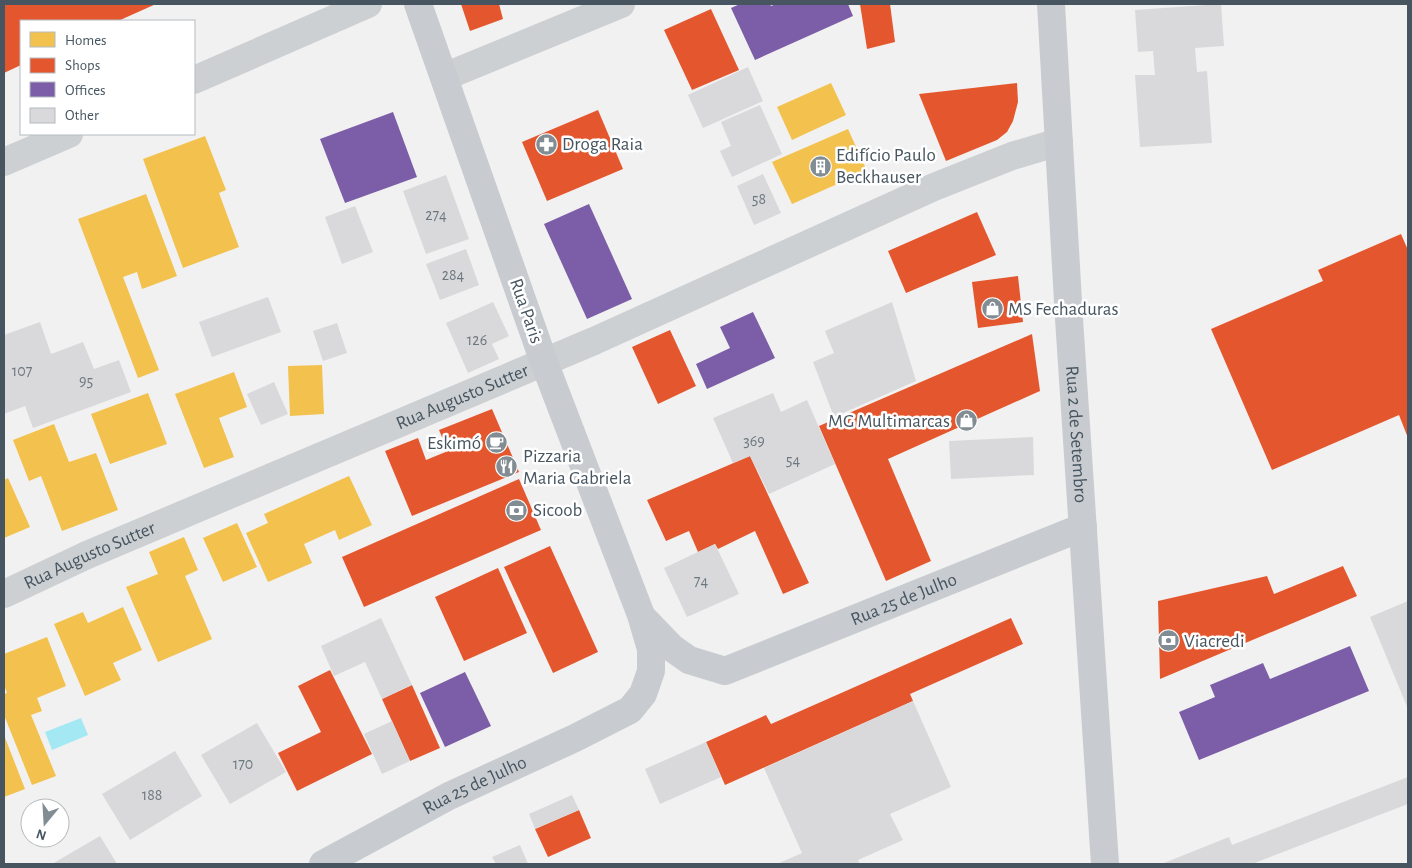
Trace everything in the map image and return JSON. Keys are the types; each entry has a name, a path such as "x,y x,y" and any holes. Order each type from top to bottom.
{"main road":[{"name":"Rua Paris","path":"418,4 544,362 641,615 651,649 651,670 643,694 630,710"},
{"name":"Rua 2 de Setembro","path":"1051,4 1105,864"},
{"name":"Rua 25 de Julho","path":"725,671 1083,527"},
{"name":"Rua Paris","path":"641,615 660,636 689,660 725,671"},
{"name":"Rua 25 de Julho","path":"323,864 449,796 575,738 630,710"}],"street":[{"path":"195,80 368,4"},
{"path":"444,77 621,4"},
{"path":"4,162 67,135"},
{"name":"Rua Augusto Sutter","path":"4,594 87,555 544,362 934,187 1012,156 1059,142"}],"water":[{"path":"81,718 88,735 52,750 45,732"}],"building: Homes":[{"path":"831,83 846,115 792,140 777,107"},
{"name":"Edifício Paulo Beckhauser","path":"848,129 867,171 792,204 772,162"},
{"path":"205,136 226,190 219,193 239,247 183,268 143,159"},
{"path":"146,194 177,276 142,289 137,272 123,277 159,370 138,378 78,219"},
{"path":"322,365 324,414 290,416 288,366"},
{"path":"234,372 247,407 219,418 234,457 204,468 175,394"},
{"path":"148,393 167,444 110,464 91,414"},
{"path":"54,424 69,462 96,453 118,510 62,531 41,476 29,481 13,440"},
{"path":"349,476 372,525 339,540 335,530 304,544 312,563 268,582 246,533 268,523 264,514"},
{"path":"8,478 30,527 4,538 4,480"},
{"path":"237,523 257,567 223,582 203,538"},
{"path":"184,537 198,570 185,576 212,639 158,662 126,587 158,574 149,552"},
{"path":"123,607 142,650 113,663 121,680 85,696 54,624 83,612 88,623"},
{"path":"47,637 66,686 37,698 42,711 31,715 56,776 32,785 4,715 4,694 7,693 4,685 4,654"},
{"path":"4,735 25,789 4,797"}],"building: Shops":[{"path":"4,4 156,4 120,20 20,20 20,65 4,73"},
{"path":"461,4 499,4 503,19 470,31"},
{"path":"860,4 890,4 895,42 867,49"},
{"path":"711,9 739,70 692,90 664,30"},
{"path":"1017,83 1018,102 1013,121 1007,132 997,140 946,161 919,94"},
{"path":"598,110 623,169 547,201 522,142"},
{"path":"977,212 996,255 906,293 888,251"},
{"path":"1401,234 1408,250 1408,438 1399,415 1272,470 1211,329 1323,281 1318,270"},
{"path":"1018,276 1023,322 978,328 972,282"},
{"path":"670,330 696,386 658,404 632,347"},
{"path":"1032,334 1040,391 888,459 931,561 886,581 819,426"},
{"path":"492,409 519,472 412,516 385,451 418,438 426,460 448,451 439,430"},
{"path":"750,456 809,583 783,594 755,531 718,549 715,544 698,552 689,531 666,541 647,500"},
{"path":"519,479 541,530 364,607 342,557"},
{"path":"550,546 598,652 553,673 504,567"},
{"path":"1343,566 1357,596 1160,679 1158,601 1267,576 1274,594"},
{"path":"498,568 527,633 464,661 435,597"},
{"path":"1011,618 1023,644 910,694 913,701 725,785 706,742 766,715 771,724"},
{"path":"330,670 372,754 297,791 278,753 321,732 298,686"},
{"path":"412,685 440,748 410,761 382,699"},
{"path":"579,810 591,838 548,857 535,829"}],"building: Offices":[{"path":"740,4 770,4 771,6 776,4 848,4 853,16 755,60 731,8"},
{"path":"393,112 417,177 345,203 320,139"},
{"path":"589,204 632,299 587,319 544,224"},
{"path":"753,312 775,358 707,389 696,364 730,348 720,327"},
{"path":"1350,646 1369,691 1199,760 1179,712 1215,697 1210,685 1263,663 1270,679"},
{"path":"465,672 491,726 445,747 420,693"}],"building: Other":[{"path":"1221,4 1224,46 1195,48 1197,72 1207,71 1212,143 1140,147 1135,75 1155,75 1153,51 1138,52 1135,10"},
{"path":"748,67 763,101 703,128 688,95"},
{"path":"760,105 782,154 732,177 720,151 731,146 721,122"},
{"path":"763,174 781,213 754,225 737,186"},
{"path":"446,175 469,239 426,254 403,191"},
{"path":"355,206 373,252 342,264 325,217"},
{"path":"466,249 479,285 440,300 426,264"},
{"path":"268,297 281,332 212,357 199,322"},
{"path":"493,302 509,336 492,344 499,359 468,373 446,323"},
{"path":"892,302 916,381 834,417 813,362 834,353 825,331"},
{"path":"40,322 51,354 83,342 94,369 119,360 131,392 33,428 25,406 4,414 4,335"},
{"path":"337,323 347,353 323,361 313,331"},
{"path":"274,382 288,414 261,425 247,394"},
{"path":"773,393 781,412 807,400 835,464 769,494 750,456 733,463 713,418"},
{"path":"1033,437 1034,475 951,479 949,441"},
{"path":"715,544 739,594 687,617 664,568"},
{"path":"1408,601 1408,709 1370,617"},
{"path":"381,618 412,685 382,699 365,662 334,676 321,646"},
{"path":"913,701 951,787 890,814 903,840 858,860 860,864 777,864 802,853 764,768"},
{"path":"392,721 410,761 382,774 364,734"},
{"path":"257,723 286,772 230,804 201,755"},
{"path":"706,742 721,777 660,804 645,769"},
{"path":"175,751 202,796 130,840 102,794"},
{"path":"1408,777 1408,804 1252,864 1164,864 1229,837 1232,845"},
{"path":"572,795 579,810 535,829 529,814"},
{"path":"100,836 117,864 52,864"},
{"path":"520,845 528,864 496,864 492,857"}],"place":[{"name":"Droga Raia","path":"546,144"},
{"name":"Edifício Paulo Beckhauser","path":"820,166"},
{"name":"MS Fechaduras","path":"992,309"},
{"name":"MG Multimarcas","path":"966,421"},
{"name":"Eskimó","path":"497,443"},
{"name":"Pizzaria Maria Gabriela","path":"507,467"},
{"name":"Sicoob","path":"517,510"},
{"name":"Viacredi","path":"1168,641"}]}
